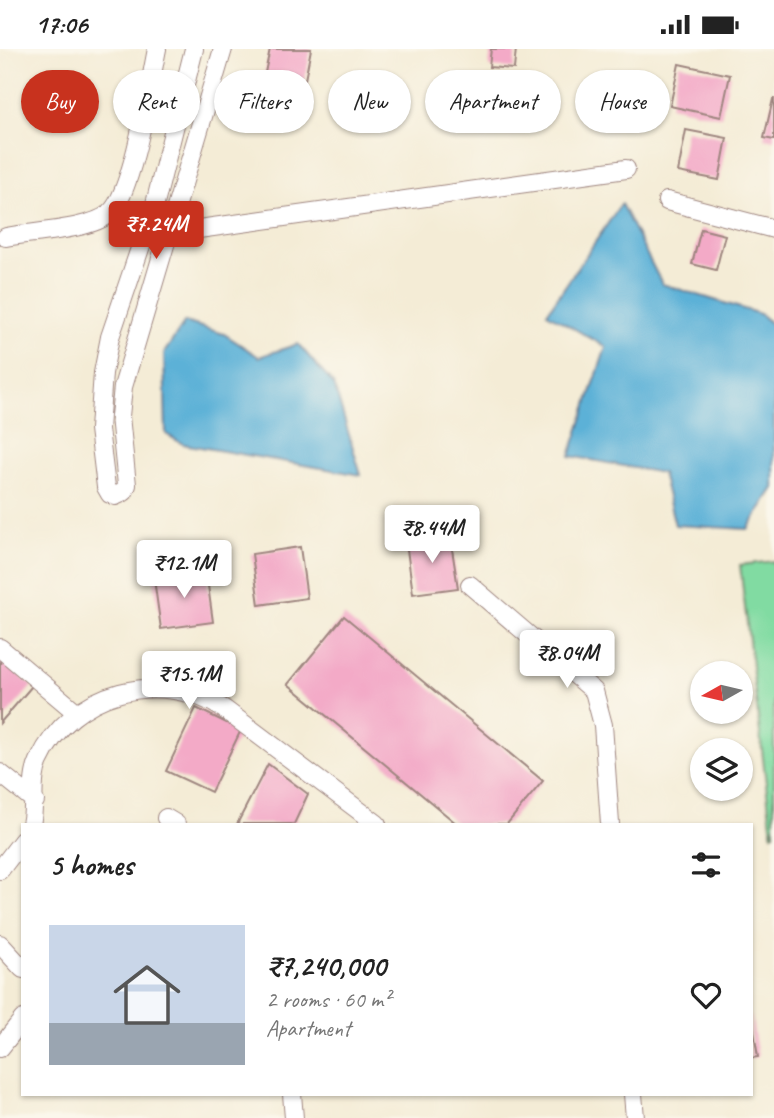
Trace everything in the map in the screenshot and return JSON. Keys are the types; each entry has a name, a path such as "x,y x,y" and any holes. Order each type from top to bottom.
{"street":[{"path":"6,237 83,224 111,213 121,199 130,170 156,49"},
{"path":"194,49 155,204 110,337 103,373 99,429 106,487 110,494 115,496 124,492 127,485 120,416 123,387 223,49"},
{"path":"170,233 626,169"},
{"path":"667,201 774,229"},
{"path":"470,585 594,691 603,725 610,823"},
{"path":"0,649 76,712"},
{"path":"31,823 35,777 40,758 76,712 92,701 127,692 174,689 197,693 252,729 376,823"},
{"path":"0,773 35,801"},
{"path":"0,870 21,843"},
{"path":"0,944 21,967"},
{"path":"0,1048 21,1022"},
{"path":"292,1096 294,1118"},
{"path":"633,1096 635,1118"}],"green space":[{"path":"774,561 772,834 753,661 740,565"}],"water":[{"path":"621,204 662,284 760,314 774,326 774,488 748,529 675,525 662,473 570,456 606,347 547,313"},
{"path":"185,322 224,334 259,357 298,344 334,385 361,475 183,444 166,434 164,353"}],"building":[{"path":"270,49 311,49 307,70 266,70"},
{"path":"491,49 516,49 514,69 489,67"},
{"path":"679,64 730,75 721,117 670,106"},
{"path":"774,99 774,140 764,138"},
{"path":"686,130 727,138 719,180 678,172"},
{"path":"701,229 725,235 716,270 692,264"},
{"path":"450,536 458,588 413,594 406,542"},
{"path":"300,547 307,598 259,605 252,554"},
{"path":"206,571 213,622 161,629 154,579"},
{"path":"344,616 543,781 508,823 456,823 288,684"},
{"path":"0,659 32,686 0,723"},
{"path":"196,708 241,730 211,792 166,771"},
{"path":"268,764 308,794 294,823 238,823"},
{"path":"753,1026 758,1057 753,1058"}]}
